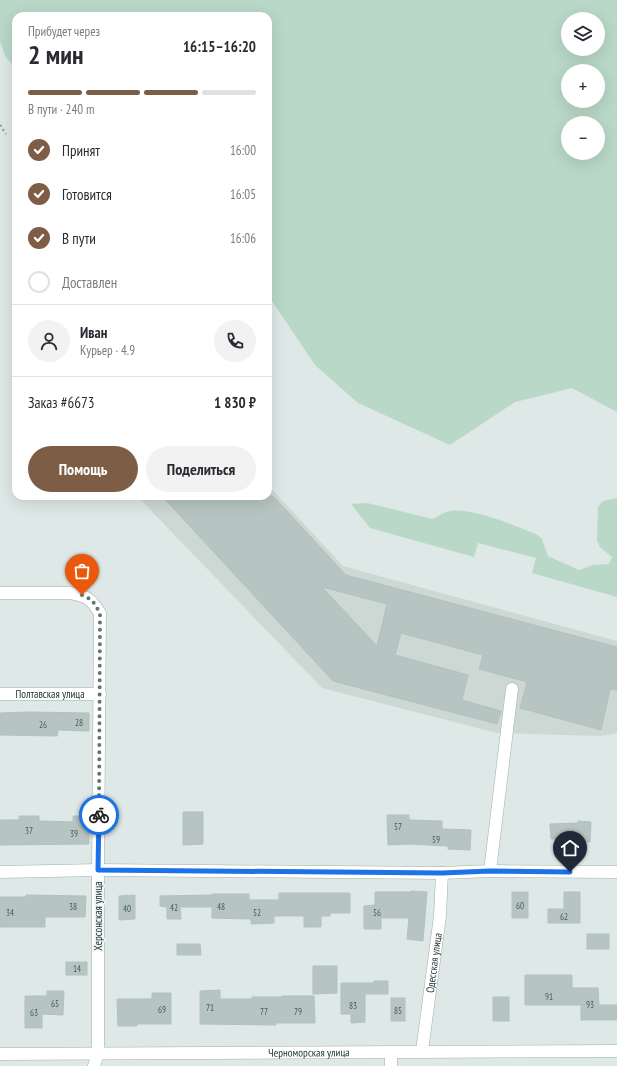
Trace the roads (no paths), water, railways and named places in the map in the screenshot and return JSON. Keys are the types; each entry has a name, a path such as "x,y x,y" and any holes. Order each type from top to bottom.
{"street":[{"name":"Херсонская улица","path":"0,593 70,593 82,595 92,600 100,613 98,1053 94,1066"},
{"path":"490,871 512,689"},
{"name":"Полтавская улица","path":"0,694 100,694"},
{"path":"0,872 98,870 442,873 490,871 617,872"},
{"name":"Одесская улица","path":"422,1051 440,916 442,873"},
{"name":"Черноморская улица","path":"0,1054 617,1051"},
{"path":"391,1052 391,1066"}]}
